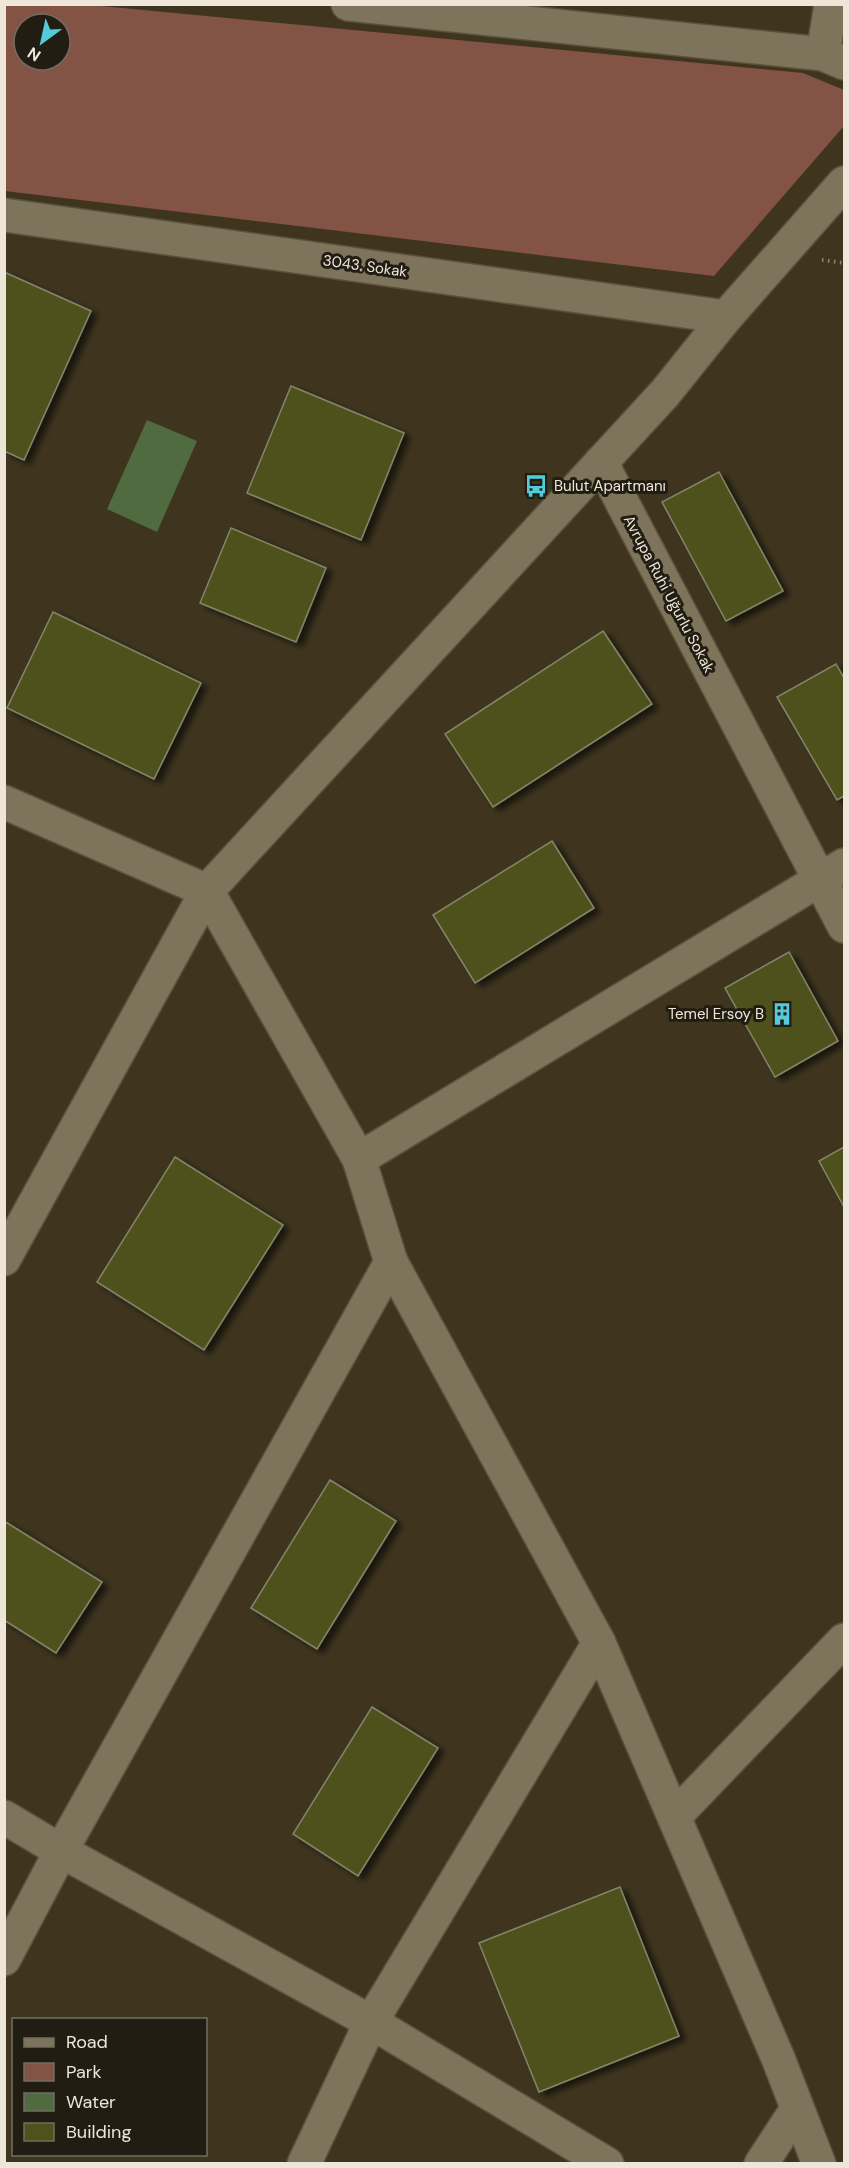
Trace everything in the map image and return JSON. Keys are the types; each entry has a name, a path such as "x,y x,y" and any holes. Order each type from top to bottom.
{"street":[{"path":"348,4 833,58 831,4"},
{"path":"7,1249 207,891 665,393 726,317 844,183"},
{"name":"3043. Sokak","path":"4,215 726,317"},
{"name":"Avrupa Ruhi Uğurlu Sokak","path":"601,462 832,873 844,926"},
{"path":"4,802 207,891 359,1159 391,1262 598,1643 674,1817 819,2163"},
{"path":"359,1159 832,873"},
{"path":"4,1959 61,1851 391,1262"},
{"path":"674,1817 844,1640"},
{"path":"304,2163 371,2022 598,1643"},
{"path":"4,1817 61,1851 371,2022 607,2163"},
{"path":"761,2163 797,2109"}],"green space":[{"path":"5,4 91,5 803,73 844,90 844,126 714,276 5,191"}],"water":[{"path":"147,420 197,441 157,532 107,509"}],"building":[{"path":"4,272 91,311 24,460 4,451"},
{"path":"291,386 404,433 361,540 247,493"},
{"path":"719,472 783,591 726,621 662,502"},
{"path":"231,528 326,568 296,642 200,603"},
{"path":"53,612 201,683 154,779 7,708"},
{"path":"603,631 652,704 493,807 445,734"},
{"path":"836,664 844,678 844,796 837,800 777,697"},
{"path":"552,841 594,908 475,983 433,915"},
{"name":"Temel Ersoy B","path":"789,952 838,1041 775,1077 725,988"},
{"path":"844,1147 844,1207 819,1161"},
{"path":"175,1157 283,1225 204,1350 97,1282"},
{"path":"330,1480 396,1521 317,1649 251,1608"},
{"path":"4,1521 102,1582 56,1653 4,1620"},
{"path":"372,1707 438,1748 358,1876 293,1834"},
{"path":"620,1887 679,2036 539,2092 479,1943"}],"place":[{"name":"Bulut Apartmanı","path":"536,486"},
{"name":"Temel Ersoy B","path":"782,1014"}]}
